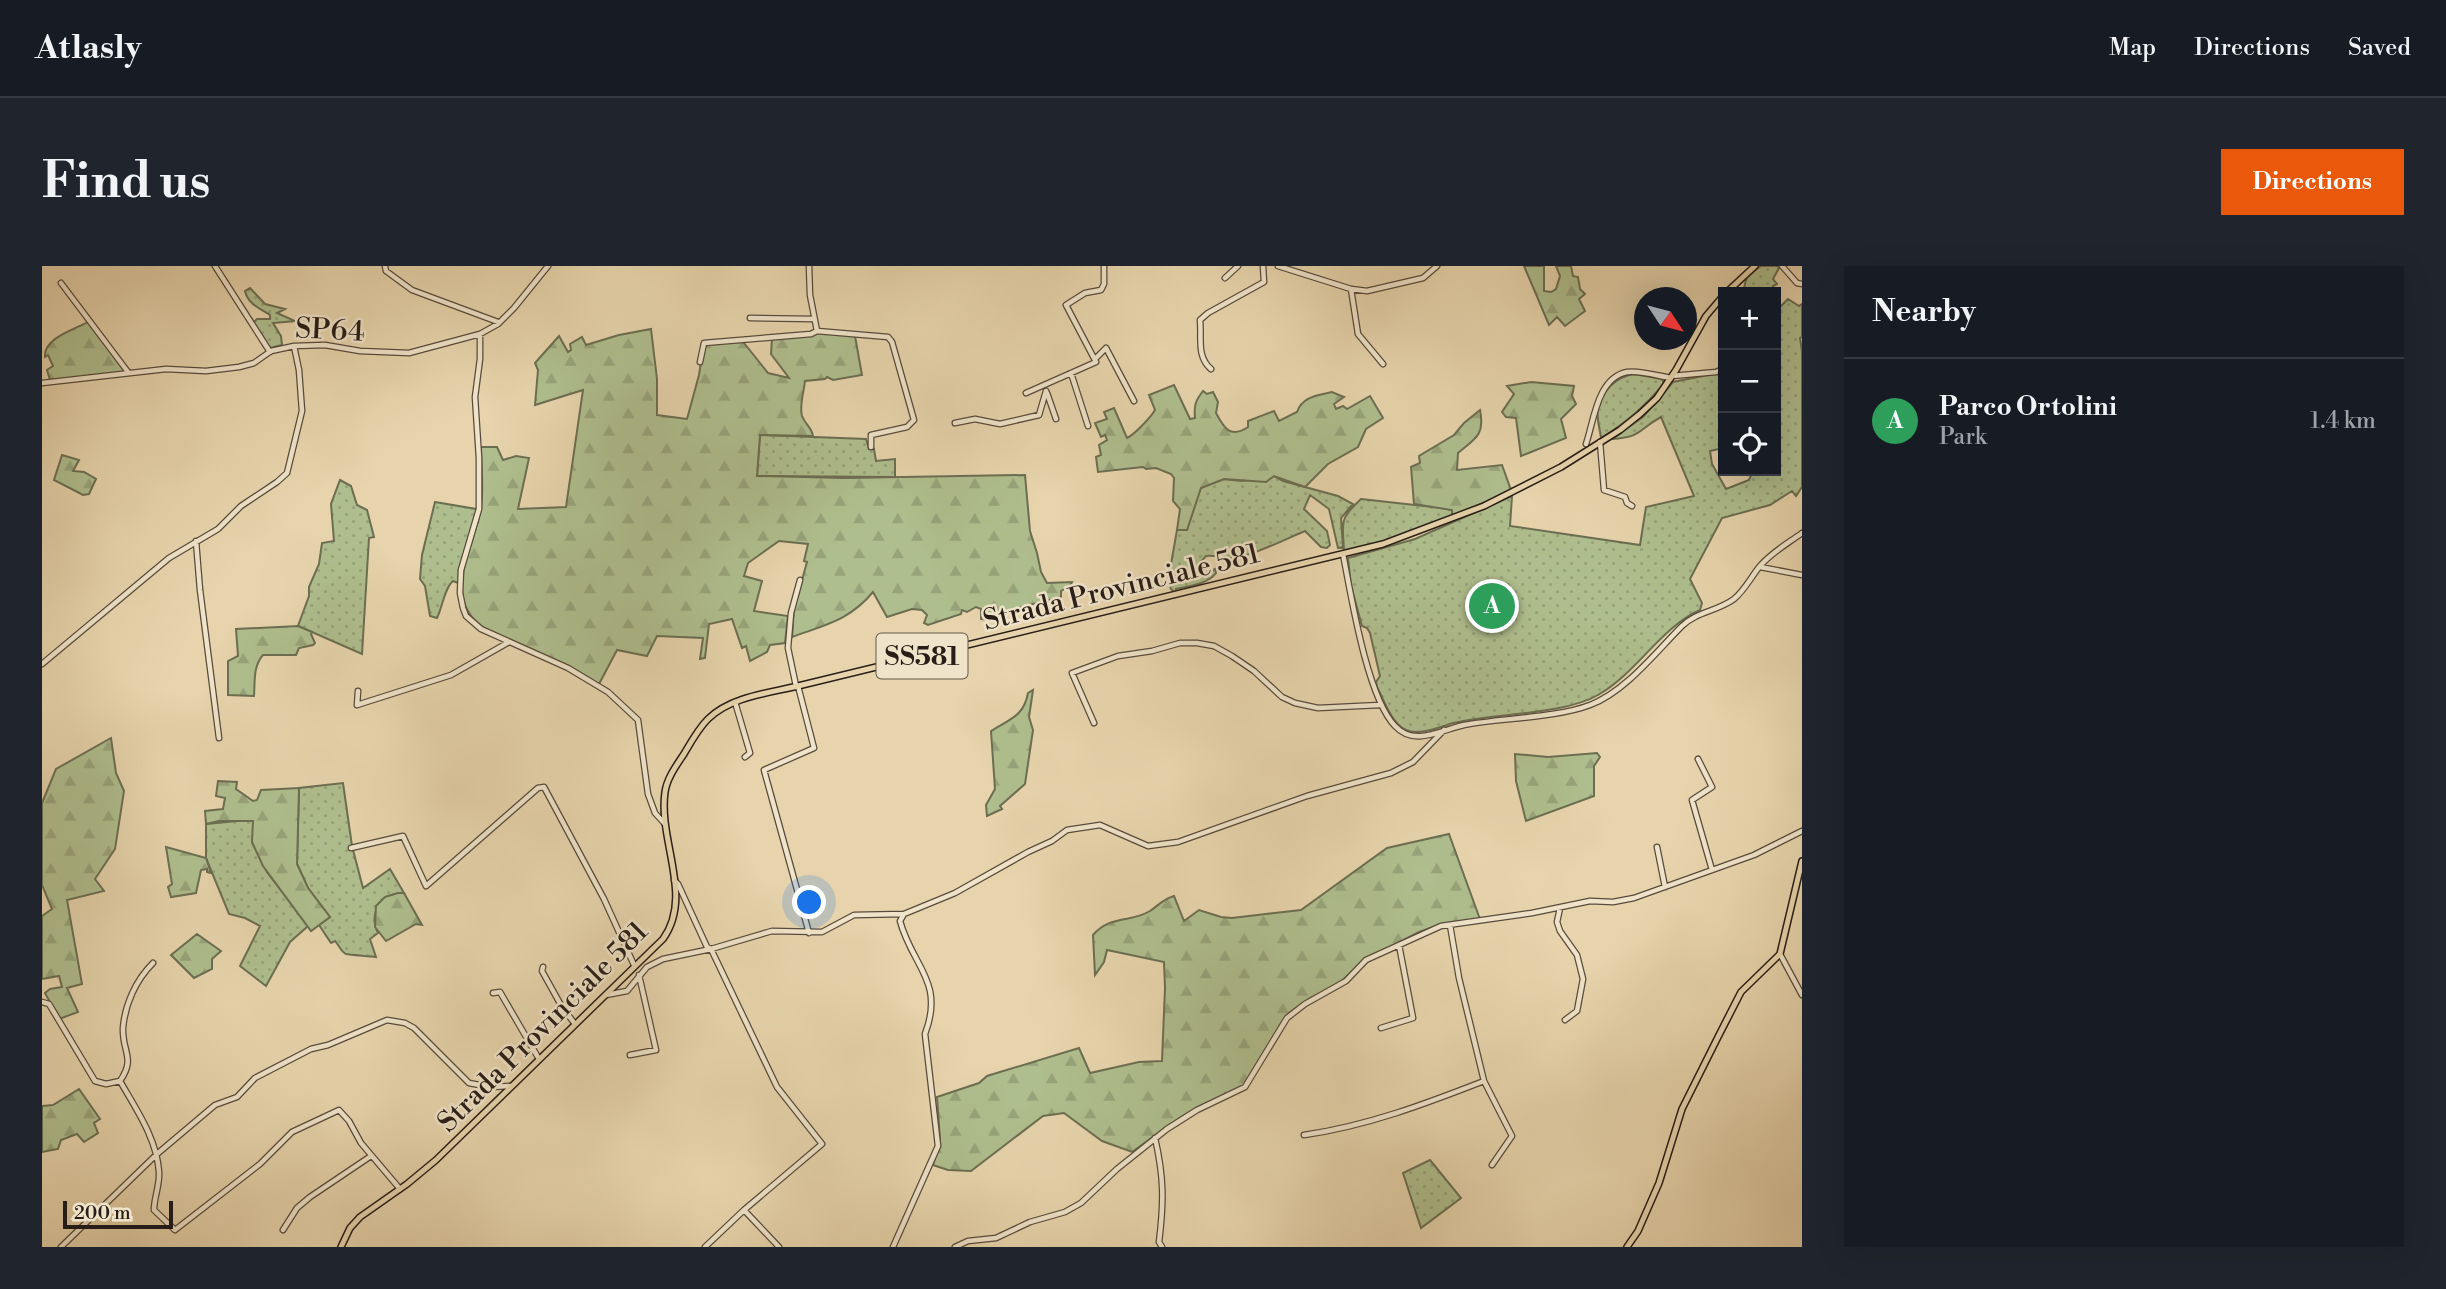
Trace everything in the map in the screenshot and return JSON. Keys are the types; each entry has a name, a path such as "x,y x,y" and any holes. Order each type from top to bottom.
{"main road":[{"name":"Strada Provinciale 581","path":"1732,287 1755,266"},
{"name":"Strada Provinciale 581","path":"341,1247 350,1228 360,1217 436,1160 663,939 671,928 676,906 666,824 665,789 673,771 707,719 735,702 1343,554 1413,534 1483,506 1560,467 1640,414 1657,398 1672,377 1706,316 1718,302"},
{"path":"1627,1247 1638,1231 1659,1183 1682,1109 1741,992 1780,954 1802,861"}],"street":[{"path":"215,266 270,352"},
{"path":"385,266 386,271 412,290 499,323"},
{"name":"SP64","path":"42,383 166,369 205,371 239,367 254,363 270,352 294,346 325,345 403,354 480,334 499,323 548,266"},
{"path":"808,266 817,331"},
{"path":"1095,359 1066,305 1085,293 1102,289 1104,266"},
{"path":"1225,278 1238,266"},
{"path":"1211,369 1205,363 1199,342 1200,320 1264,282 1263,266"},
{"path":"1278,266 1351,289 1369,291 1423,278 1437,266"},
{"path":"1782,266 1797,283 1802,284"},
{"path":"61,283 129,373"},
{"path":"1351,289 1358,334 1383,364"},
{"path":"750,318 814,319"},
{"path":"700,362 704,343 811,334 817,331 888,337 892,340 914,419 906,427 871,435 871,447"},
{"path":"480,334 475,397 479,509 461,570 460,593 466,617 472,623 568,668 608,692 638,720 648,794 655,813 666,824"},
{"path":"42,664 169,558 218,529 241,506 287,473 302,411 294,346"},
{"path":"1026,393 1045,388 1096,362 1095,359 1106,348 1134,401"},
{"path":"1586,444 1601,396 1611,381 1627,372 1672,377 1718,371"},
{"path":"1071,373 1088,426"},
{"path":"1045,388 1056,419"},
{"path":"955,423 975,419 1000,424 1039,415 1045,388"},
{"path":"1600,442 1604,490 1625,497 1627,503 1632,506"},
{"path":"1343,554 1350,593 1380,705 1394,725 1408,735 1419,737 1472,724 1580,708 1602,699 1644,665 1685,623 1734,599 1759,567 1802,533"},
{"path":"196,541 219,738"},
{"path":"1759,567 1802,575"},
{"path":"800,580 791,613 788,648 814,748 764,771 809,933"},
{"path":"358,691 357,705 424,685 457,672 510,642"},
{"path":"1094,723 1072,673 1118,656 1152,651 1184,642 1202,643 1221,649 1254,671 1282,697 1295,703 1318,708 1380,705"},
{"path":"735,702 750,753 745,757"},
{"path":"605,995 627,990 639,974 656,962 772,931 825,931 859,915 904,914 947,897 1052,841 1067,830 1100,825 1148,846 1178,842 1284,803 1391,773 1413,762 1444,730"},
{"path":"1698,759 1712,788 1692,800 1712,870"},
{"path":"351,848 403,836 426,886 538,788 544,787 604,899 634,965"},
{"path":"955,1247 968,1241 996,1238 1030,1222 1065,1212 1080,1203 1155,1138 1197,1110 1245,1087 1287,1018 1305,1004 1346,981 1366,960 1441,926 1590,901 1613,902 1634,898 1754,855 1802,831"},
{"path":"1657,847 1665,887"},
{"path":"674,880 702,938 711,949 777,1087 822,1144 705,1247"},
{"path":"1560,908 1560,931 1577,955 1583,979 1577,1012 1565,1020"},
{"path":"893,1247 938,1146 925,1034 931,1020 932,996 922,965 903,932 900,921 904,914"},
{"path":"1450,925 1459,978 1484,1081 1512,1136 1492,1165"},
{"path":"1381,1028 1413,1018 1399,945"},
{"path":"1780,954 1802,995"},
{"path":"42,1002 49,1004 95,1081 106,1084 120,1081 129,1066 123,1028 132,995 142,974 153,963"},
{"path":"543,967 542,971 562,1007 575,1024"},
{"path":"630,1055 656,1050 639,974"},
{"path":"493,993 500,992 539,1059"},
{"path":"61,1247 157,1154 215,1105 237,1097 255,1078 311,1049 328,1045 387,1020 405,1023 414,1028 468,1083 490,1087 511,1086"},
{"path":"120,1081 157,1154 159,1179 154,1210 175,1230 261,1164 292,1132 333,1111 344,1113 371,1156 400,1189"},
{"path":"1304,1135 1345,1129 1484,1081"},
{"path":"1155,1138 1163,1173 1164,1204 1159,1242 1162,1247"},
{"path":"283,1230 297,1208 310,1197 371,1156"},
{"path":"744,1210 779,1247"},
{"path":"968,1241 971,1247"}],"green space":[{"path":"1524,266 1544,266 1544,291 1551,292 1556,289 1560,276 1556,266 1571,266 1573,276 1578,277 1580,289 1585,294 1579,299 1585,311 1565,326 1557,317 1549,325"},
{"path":"1761,266 1779,268 1773,279 1777,284 1773,287 1744,287 1747,276"},
{"path":"250,288 265,304 285,309 277,313 295,321 273,323 281,336 282,345 270,348 253,323 257,319 270,319 270,315 249,299 245,291"},
{"path":"1788,299 1799,306 1802,304 1802,487 1796,496 1792,491 1770,505 1722,518 1690,579 1702,603 1700,610 1660,639 1612,686 1583,702 1548,710 1453,723 1423,731 1411,732 1401,727 1392,717 1377,687 1376,682 1380,676 1370,633 1362,626 1351,586 1348,558 1415,539 1512,496 1510,526 1640,545 1646,507 1694,496 1661,417 1635,435 1612,439 1643,417 1673,382 1718,373 1718,449 1710,451 1718,476 1726,489 1749,480 1751,476 1781,476 1781,306"},
{"path":"90,321 126,372 50,380 47,370 53,366 48,355 45,357 49,344"},
{"path":"651,329 657,379 657,415 687,419 706,343 740,338 768,373 789,378 771,354 772,338 817,332 855,336 862,375 805,381 801,412 813,436 760,435 757,476 844,478 1025,475 1030,531 1041,572 1047,583 1072,582 1070,586 1061,591 1061,597 1010,610 997,619 981,619 981,609 976,607 967,612 962,610 961,614 928,625 924,623 927,615 922,610 912,609 887,617 873,592 845,616 792,637 794,609 807,562 804,561 808,544 779,541 748,563 744,576 762,581 754,611 788,616 785,643 770,645 767,652 750,661 746,646 742,648 732,619 709,624 705,658 700,659 703,638 657,636 647,656 617,650 598,686 571,667 484,628 471,616 464,602 462,587 463,572 481,508 481,447 497,447 503,460 516,456 529,458 518,509 566,507 583,390 535,405 538,370 535,363 559,336 568,352 571,350 570,344 582,337 586,345"},
{"path":"1634,374 1662,379 1664,383 1635,414 1601,438 1598,412 1606,390 1616,381"},
{"path":"1531,382 1574,386 1572,396 1576,404 1561,419 1566,438 1521,456 1516,418 1506,417 1502,412 1514,394 1507,386"},
{"path":"1174,385 1190,419 1195,418 1196,404 1203,391 1207,394 1213,392 1218,402 1216,413 1225,427 1232,432 1248,427 1248,421 1274,411 1279,421 1297,412 1307,400 1332,392 1344,397 1334,404 1336,409 1343,406 1347,409 1370,396 1383,418 1366,429 1358,447 1328,464 1305,487 1274,476 1266,482 1224,479 1201,488 1187,530 1177,530 1180,509 1173,501 1174,478 1171,474 1156,468 1143,467 1098,472 1096,457 1101,455 1099,445 1107,440 1105,435 1101,437 1095,423 1107,419 1104,412 1114,408 1127,438 1142,426 1155,410 1149,395"},
{"path":"1480,410 1480,431 1458,453 1457,470 1502,465 1511,490 1452,517 1452,510 1414,504 1411,467 1420,463 1419,456 1454,435"},
{"path":"760,435 866,439 869,449 874,449 876,461 895,459 895,477 757,476"},
{"path":"62,455 79,460 73,471 84,472 96,479 89,494 83,495 54,480"},
{"path":"1274,476 1338,496 1353,504 1341,518 1343,547 1338,548 1329,509 1310,495 1304,509 1327,531 1330,545 1327,548 1321,547 1305,531 1246,555 1229,558 1206,556 1196,573 1201,575 1215,569 1213,577 1193,586 1176,589 1176,594 1168,581 1177,530 1187,530 1200,488 1224,479 1241,481"},
{"path":"340,480 351,486 357,505 367,510 374,537 369,538 362,654 298,626 319,564 322,543 334,541 331,504"},
{"path":"1361,499 1442,508 1452,510 1452,517 1406,536 1344,552 1345,517"},
{"path":"435,502 476,509 477,513 460,565 458,583 453,581 450,584 437,618 430,616 425,586 420,579 422,555"},
{"path":"298,626 312,632 315,643 313,645 299,648 296,655 263,655 256,669 254,696 228,695 228,661 238,656 236,629"},
{"path":"1033,690 1029,717 1033,730 1025,784 1000,806 1002,809 987,816 986,805 995,789 991,731 1020,712 1028,693"},
{"path":"111,738 116,773 124,791 115,849 95,879 104,891 67,900 82,984 67,988 78,1012 59,1019 45,993 50,989 62,987 59,976 42,979 42,916 52,909 42,885 42,803 56,769"},
{"path":"1597,753 1600,757 1594,766 1594,796 1526,821 1516,781 1515,754 1548,757"},
{"path":"218,781 237,782 236,789 253,801 257,800 261,790 299,788 297,864 308,888 330,917 311,931 263,866 252,842 253,821 219,821 206,824 205,811 223,809 225,798 216,796"},
{"path":"343,783 352,846 363,888 390,869 404,893 389,896 376,911 375,925 378,933 370,939 376,957 346,954 335,941 331,943 319,925 330,917 308,888 297,864 299,788"},
{"path":"254,821 252,842 267,872 308,926 290,942 266,986 240,966 260,926 229,914 206,858 206,824"},
{"path":"1449,834 1481,922 1442,924 1419,932 1365,960 1337,985 1310,998 1289,1013 1240,1091 1197,1108 1132,1152 1102,1141 1064,1113 1043,1116 971,1171 948,1170 933,1165 940,1140 937,1097 979,1083 987,1076 1079,1048 1090,1073 1139,1062 1162,1061 1164,962 1107,950 1104,962 1095,975 1093,935 1106,925 1143,915 1174,896 1184,921 1199,910 1232,918 1301,910 1387,848"},
{"path":"166,847 206,858 211,873 207,872 207,869 201,870 196,893 171,897 168,887 172,884"},
{"path":"404,893 422,925 416,924 386,941 375,927 376,906 385,897"},
{"path":"197,934 221,951 212,959 212,969 194,978 171,955"},
{"path":"79,1089 100,1119 94,1123 98,1133 84,1142 77,1134 61,1140 58,1149 42,1152 42,1106 53,1105"},
{"path":"1430,1160 1461,1198 1421,1228 1403,1173"}],"place":[{"name":"Parco Ortolini","path":"1492,606"}]}
